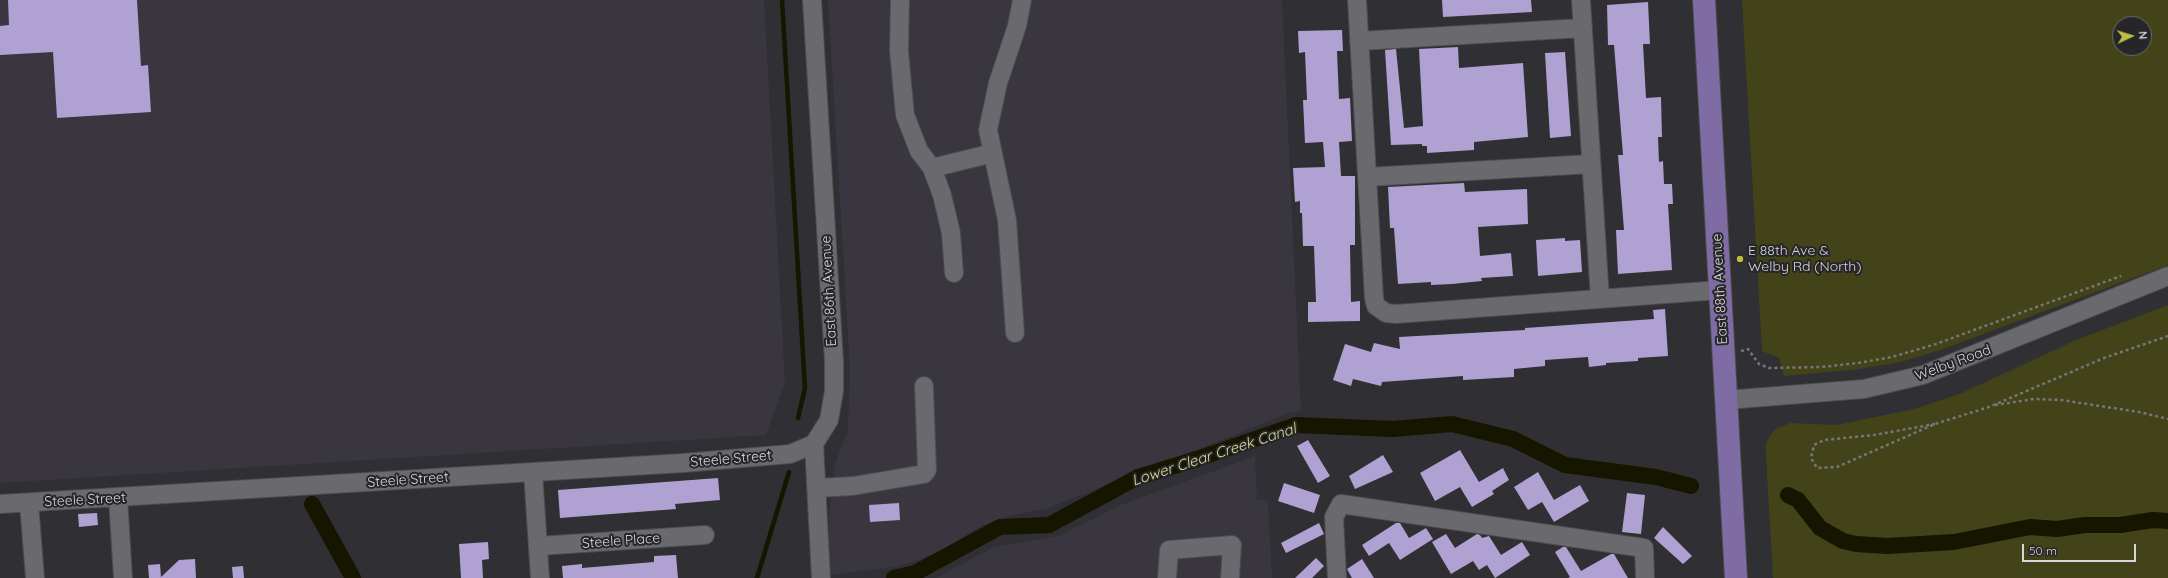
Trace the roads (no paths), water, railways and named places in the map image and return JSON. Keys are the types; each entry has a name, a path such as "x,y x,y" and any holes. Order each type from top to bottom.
{"main road":[{"name":"East 88th Avenue","path":"1704,0 1736,578"}],"street":[{"name":"East 86th Avenue","path":"812,0 834,391 829,420 814,444"},
{"path":"900,0 899,51 905,116 919,151 932,168 942,195 951,233 954,273"},
{"path":"1015,333 1007,220 988,130 998,83 1017,26 1022,0"},
{"path":"1357,0 1374,298 1376,306 1386,313 1396,314 1720,290"},
{"path":"1581,0 1600,299"},
{"path":"1359,41 1583,28"},
{"path":"932,168 993,153"},
{"path":"1367,177 1592,164"},
{"name":"Welby Road","path":"1726,400 1864,389 1923,375 2168,276"},
{"path":"817,488 853,486 924,474 927,470 924,386"},
{"name":"Steele Street","path":"0,504 533,472 790,454 814,444"},
{"path":"814,444 821,578"},
{"path":"533,472 540,578"},
{"path":"118,498 123,578"},
{"path":"29,502 34,578"},
{"path":"1337,578 1334,517 1341,504 1644,548 1645,578"},
{"name":"Steele Place","path":"538,546 705,535"},
{"path":"1166,578 1169,550 1232,544 1230,578"}],"waterway":[{"path":"782,0 805,388 798,418"},
{"name":"Lower Clear Creek Canal","path":"894,578 915,573 1000,527 1049,525 1138,477 1197,459 1296,425 1393,429 1452,424 1513,439 1565,465 1656,477 1691,486"},
{"path":"757,578 789,472"},
{"name":"Lower Clear Creek Canal","path":"1788,495 1798,500 1820,528 1843,541 1856,544 1887,546 1954,542 2030,527 2057,529 2085,525 2120,525 2153,520 2168,521"},
{"name":"Lower Clear Creek Canal","path":"312,504 353,578"}],"place":[{"name":"E 88th Ave & Welby Rd (North)","path":"1740,259"}]}
